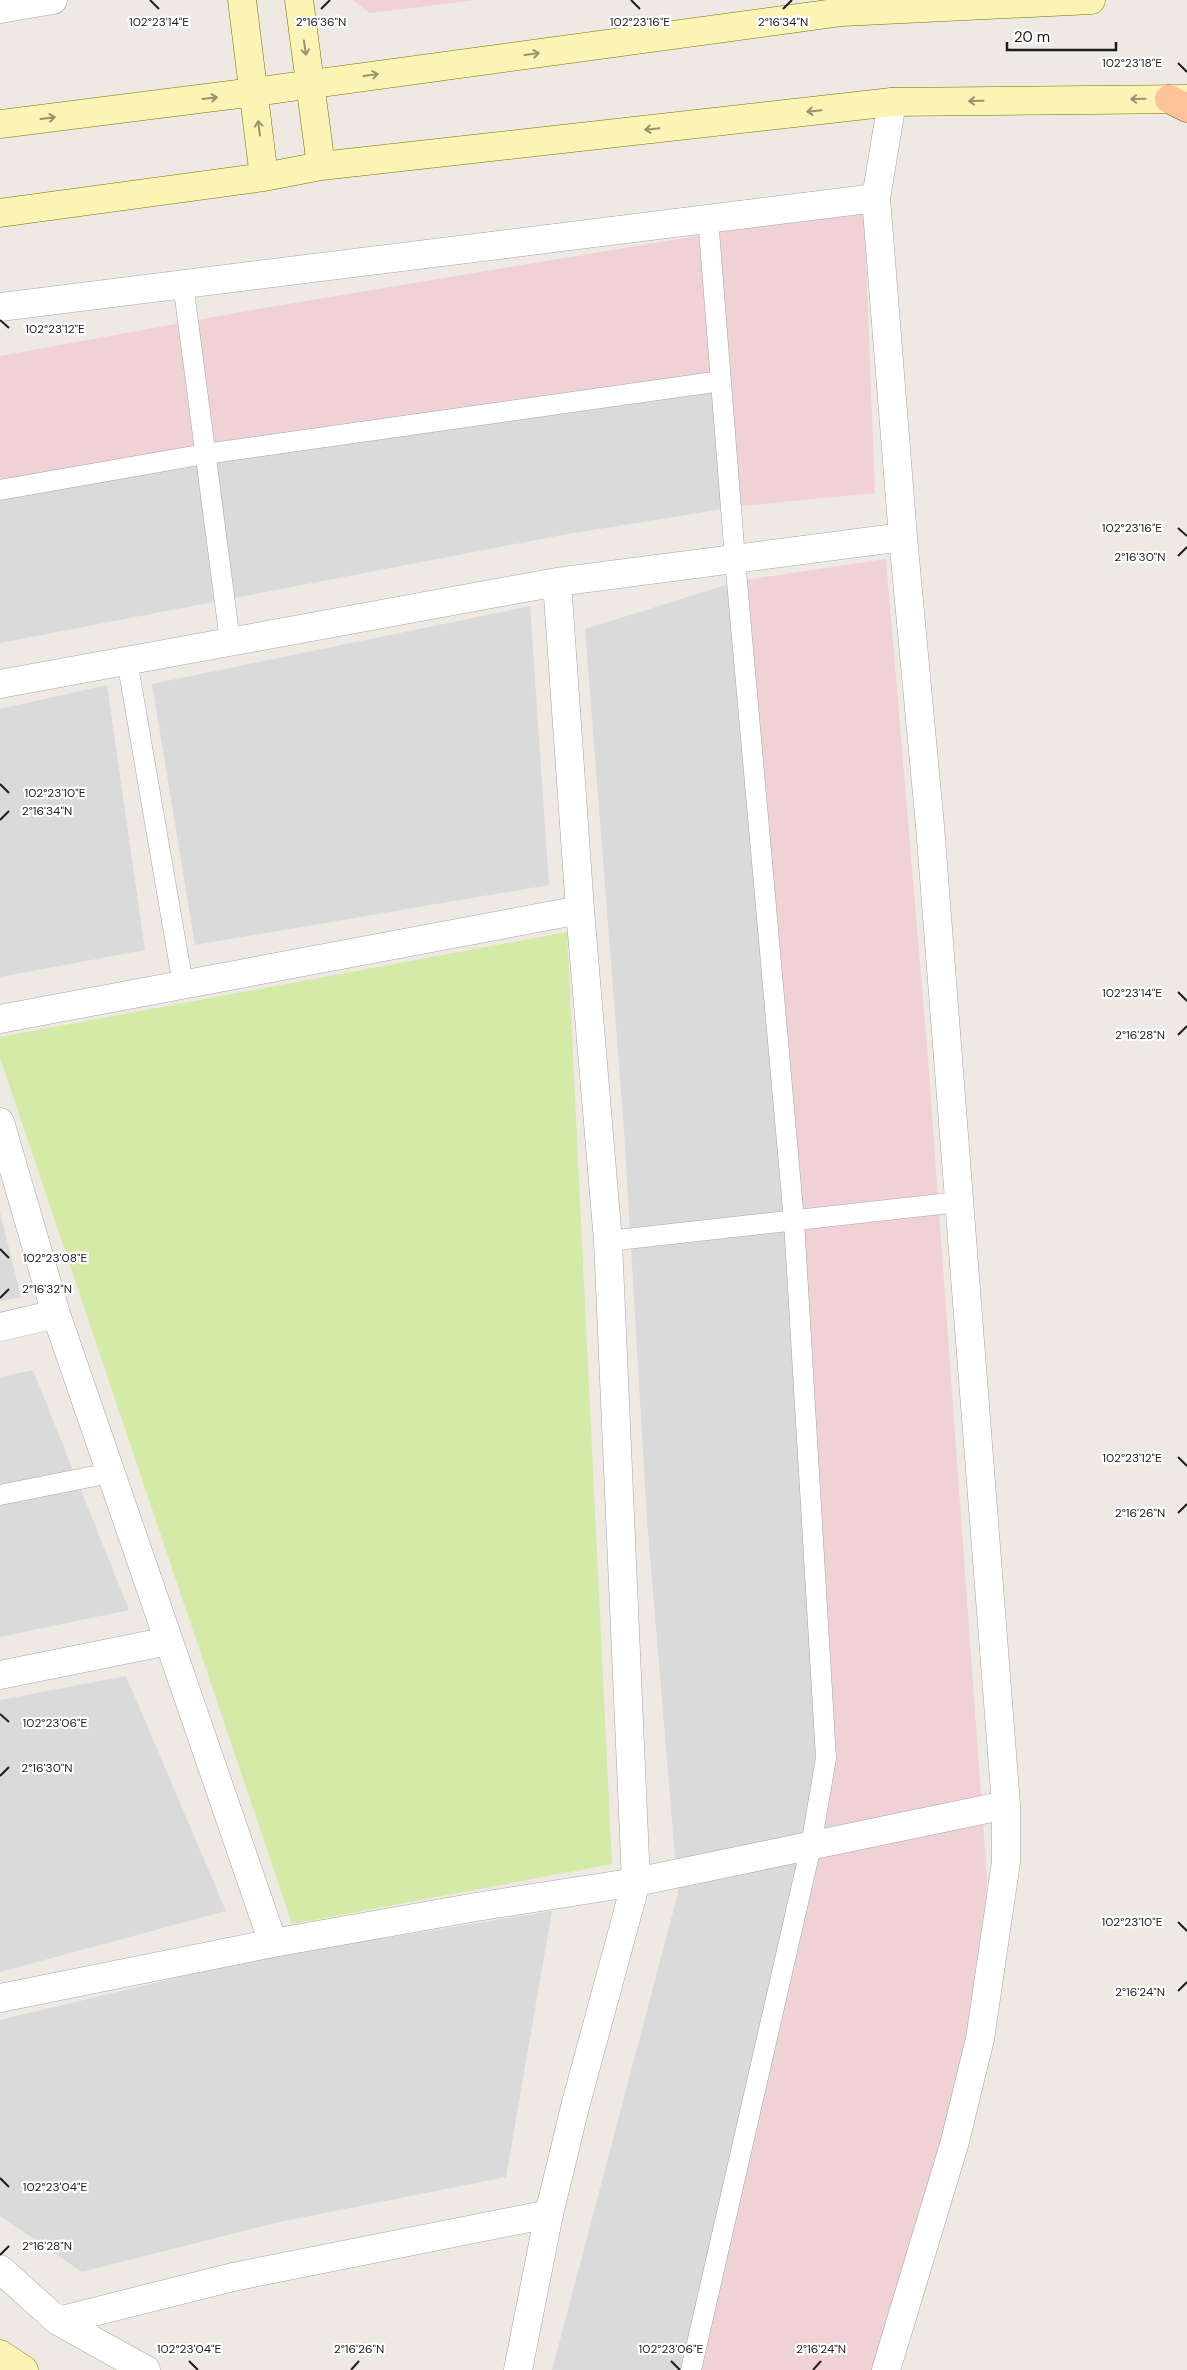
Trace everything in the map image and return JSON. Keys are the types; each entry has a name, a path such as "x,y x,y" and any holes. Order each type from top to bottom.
{"street":[{"path":"0,9 53,0"},
{"path":"242,0 264,176"},
{"path":"299,0 321,166"},
{"path":"0,124 254,92 844,6 1092,0"},
{"path":"886,2370 954,2145 980,2039 1006,1862 1006,1805 930,826 903,537 876,198 892,102"},
{"path":"0,213 264,176 321,166 892,102 1181,102"},
{"path":"0,307 876,198"},
{"path":"0,684 557,582 903,537"},
{"path":"518,2370 549,2214 576,2103 636,1882 608,1241 580,910 557,582"},
{"path":"0,1019 580,910"},
{"path":"0,1122 6,1166 273,1943"},
{"path":"0,1326 56,1314"},
{"path":"0,1675 168,1642"},
{"path":"0,1998 273,1943 476,1907 636,1882 1006,1805"},
{"path":"58,2321 233,2277 549,2214"},
{"path":"0,2269 58,2321 146,2370"},
{"path":"0,2354 24,2370"}],"lane":[{"path":"691,2370 811,1846 826,1758 794,1220 734,558 708,218"},
{"path":"183,283 230,641"},
{"path":"0,490 205,454 721,381"},
{"path":"127,660 183,985"},
{"path":"608,1241 958,1202"},
{"path":"0,1495 110,1473"}],"shaded area":[{"path":"353,0 477,0 369,13"},
{"path":"864,208 875,493 741,506 723,376 0,494 0,356 247,311"},
{"path":"723,375 741,506 562,535 0,643 0,494"},
{"path":"886,559 928,1059 987,1878 984,2005 872,2370 702,2370 828,1824 739,581"},
{"path":"739,581 828,1824 702,2370 552,2370 678,1893 647,1520 624,1130 585,629"},
{"path":"530,606 549,885 195,945 152,684"},
{"path":"107,685 145,950 0,977 0,709"},
{"path":"0,1212 21,1297 0,1301"},
{"path":"33,1370 129,1610 0,1637 0,1377"},
{"path":"126,1676 226,1911 0,1972 0,1700"},
{"path":"552,1911 506,2177 275,2223 82,2272 0,2216 0,2020 255,1959"}],"green space":[{"path":"567,932 612,1864 292,1924 0,1058 0,1037"}]}
